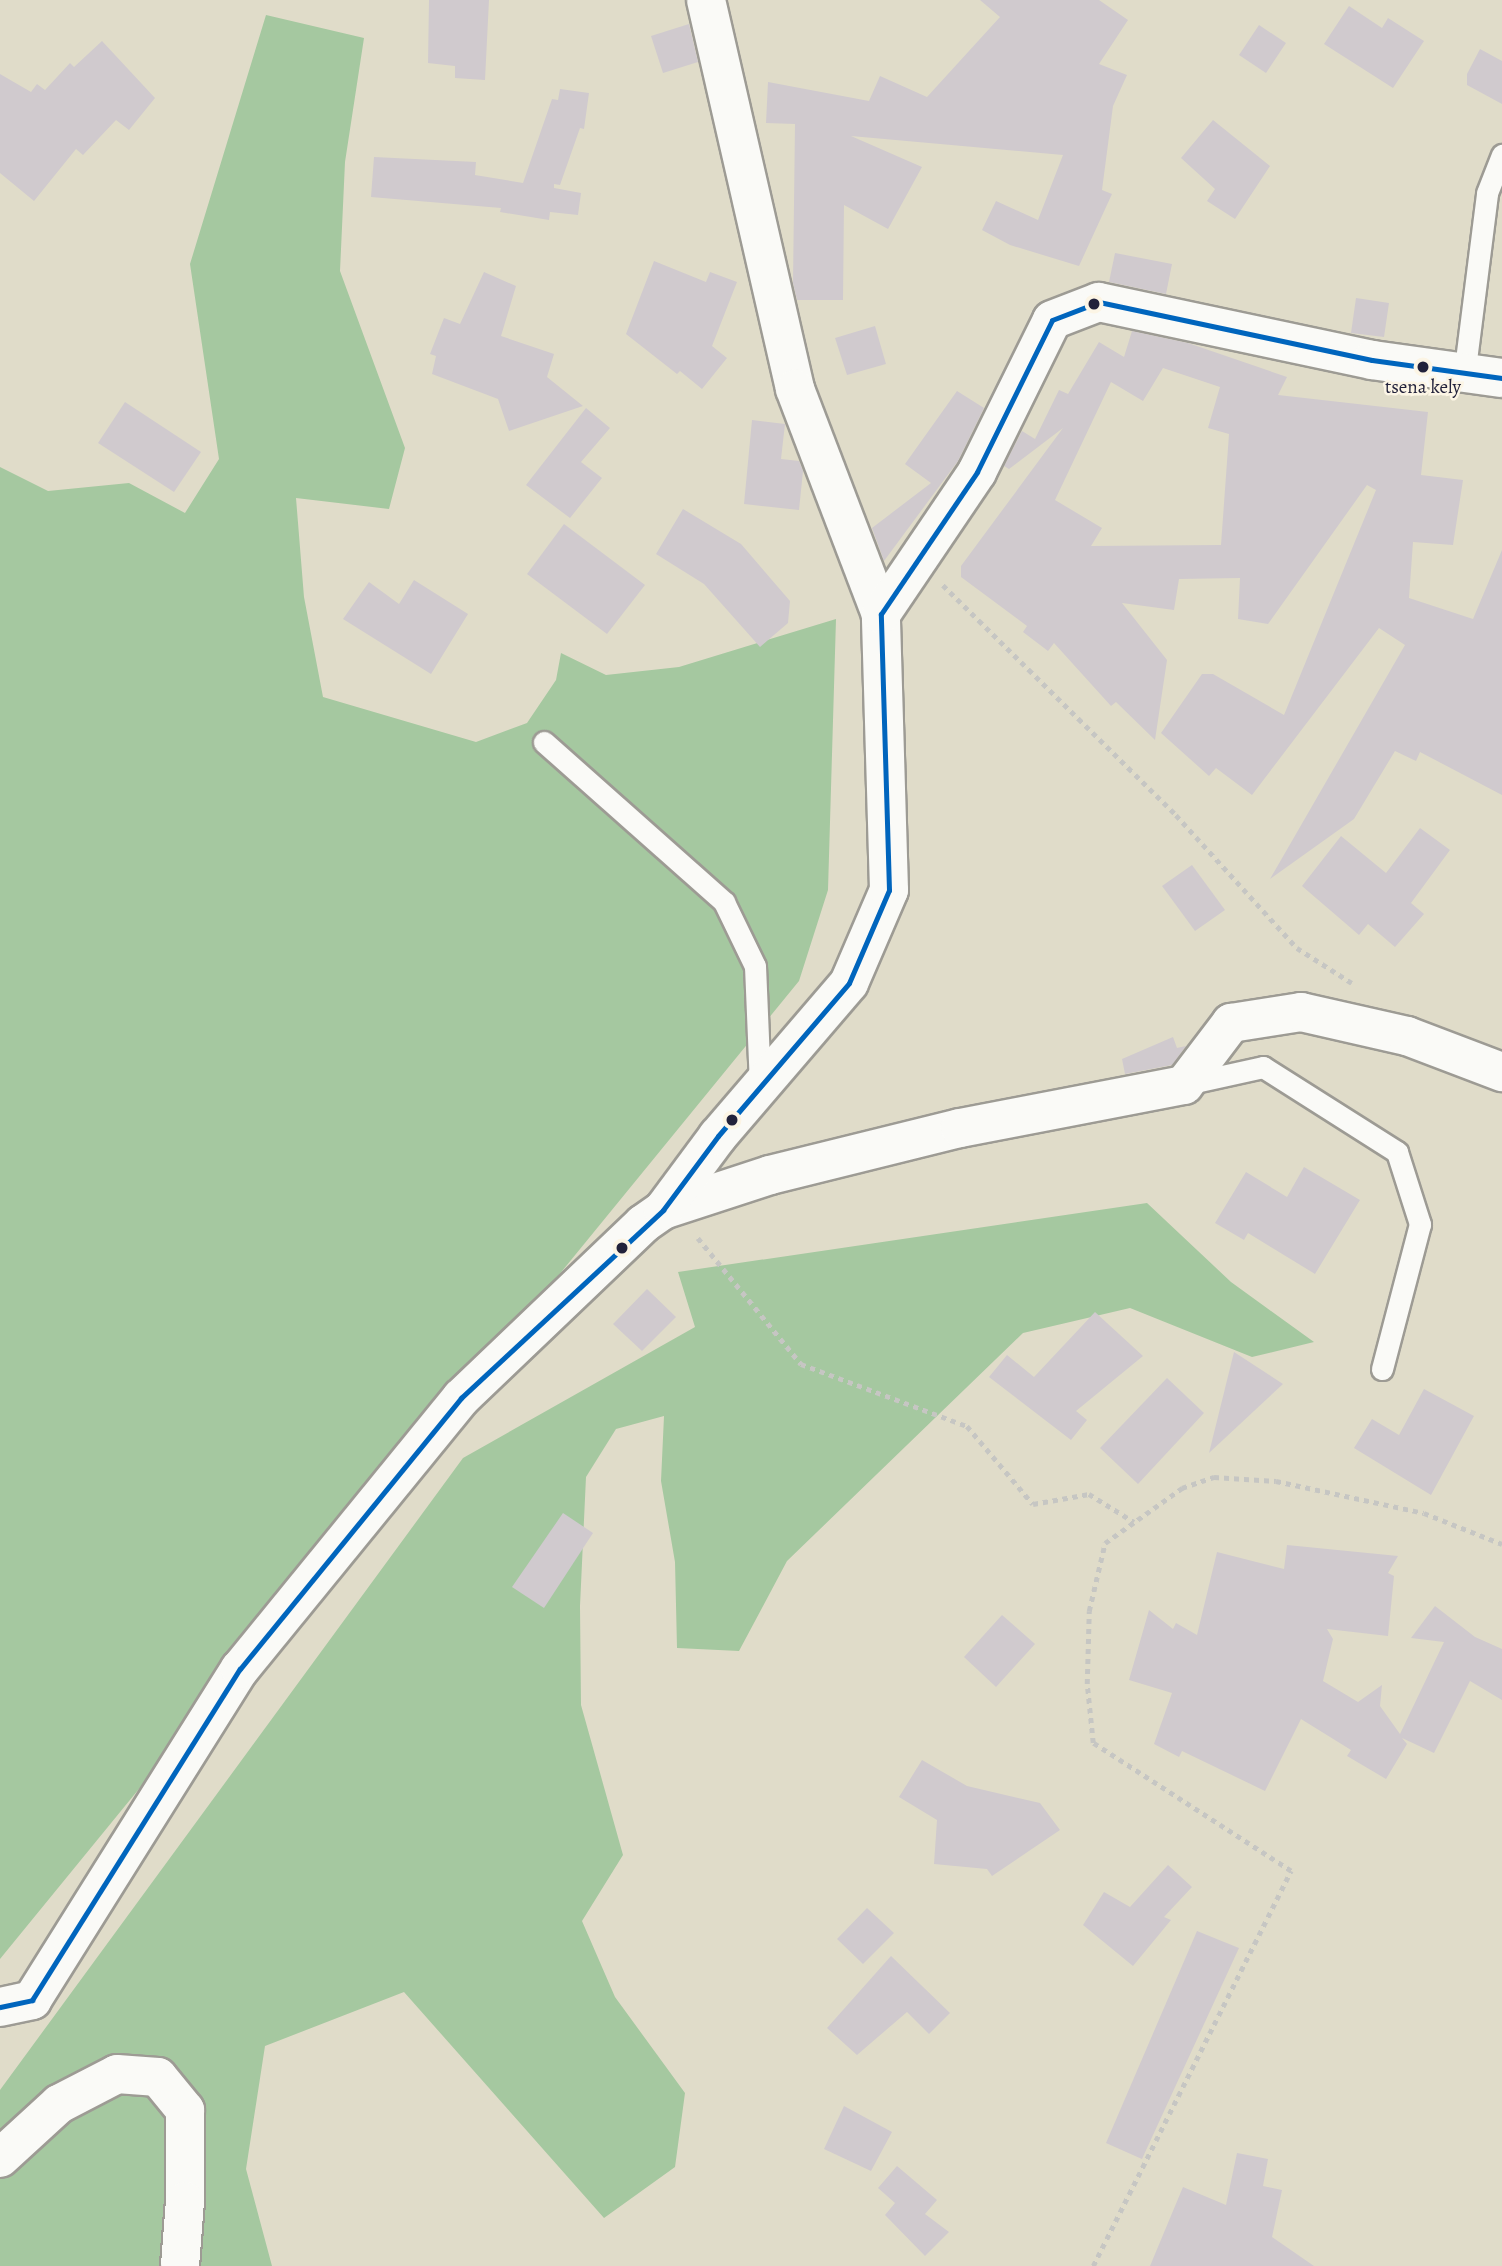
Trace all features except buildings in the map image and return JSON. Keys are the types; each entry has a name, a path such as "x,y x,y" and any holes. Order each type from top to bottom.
{"street":[{"path":"663,1210 760,1087 849,983 889,890 881,614 794,389 706,0"},
{"path":"881,614 977,472 1052,320 1099,302 1464,376 1502,378"},
{"path":"0,2007 32,2000 240,1669 461,1398 642,1224 663,1210 770,1175 960,1128 1184,1085 1231,1023 1301,1012 1408,1036 1502,1072"},
{"path":"0,2158 59,2104 117,2074 158,2077 185,2110 185,2202 180,2266"}],"lane":[{"path":"1464,376 1487,193 1502,155"},
{"path":"544,742 724,902 755,965 760,1087"},
{"path":"1184,1085 1263,1067 1397,1152 1420,1224 1382,1369"}],"path":[{"path":"918,560 1176,816 1297,948 1365,990"},
{"path":"663,1210 697,1237 801,1364 967,1426 1033,1504 1089,1494 1134,1522"},
{"path":"1093,2266 1291,1871 1093,1743 1087,1684 1089,1611 1105,1543 1182,1489 1214,1477 1276,1481 1424,1513 1502,1544"}],"green space":[{"path":"266,15 364,38 345,162 340,271 405,448 389,509 296,498 304,597 323,697 476,742 527,723 556,680 561,653 606,675 679,667 836,619 828,890 799,981 0,1959 0,467 48,491 129,483 185,513 219,459 190,264"},
{"path":"1147,1203 1231,1282 1314,1342 1252,1357 1130,1308 1023,1333 787,1561 739,1651 677,1648 675,1562 661,1481 664,1416 616,1429 586,1477 580,1606 581,1705 623,1855 582,1921 615,1997 685,2093 675,2167 604,2218 404,1992 265,2046 246,2169 272,2266 0,2266 0,2090 463,1458 695,1327 678,1272"}],"transit line":[{"path":"0,2007 32,2000 240,1669 461,1398 663,1210 718,1136 849,983 889,890 881,614 977,472 1052,320 1099,302 1372,360 1502,378"}],"place":[{"name":"tsena kely","path":"1423,367"}]}
